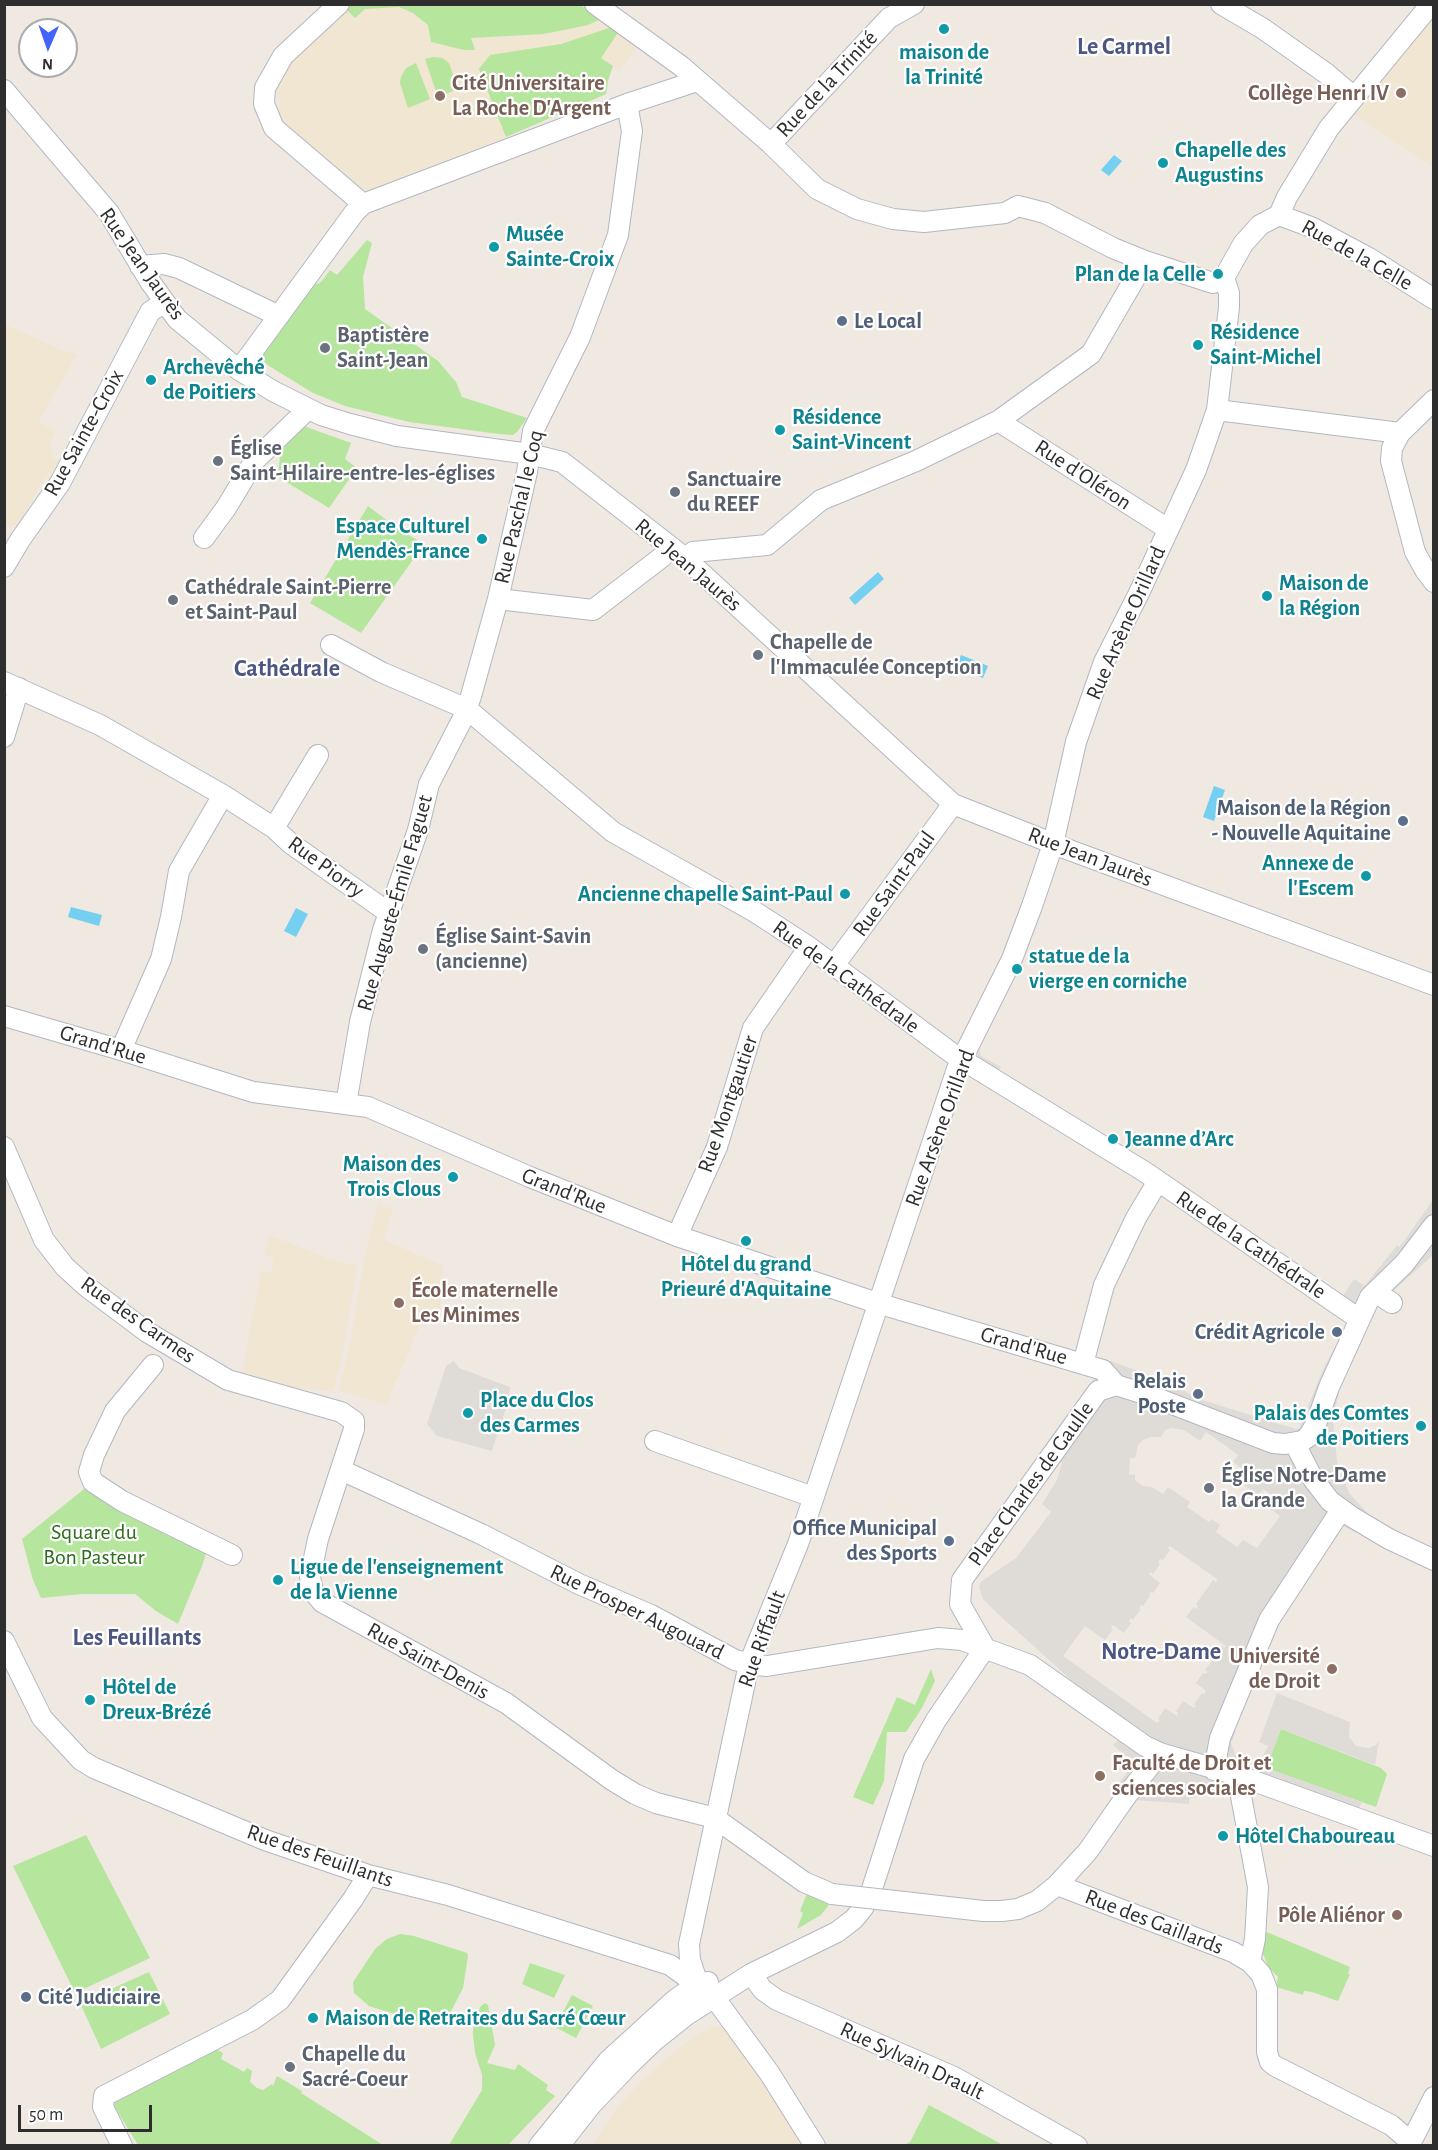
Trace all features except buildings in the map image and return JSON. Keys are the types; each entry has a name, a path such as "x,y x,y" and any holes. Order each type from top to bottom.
{"street":[{"path":"339,4 283,56 264,88 264,104 274,129 363,204"},
{"path":"595,4 681,66 771,144 817,189 857,209 893,219 924,222 1005,213 1018,206 1046,213 1113,248 1145,261 1215,280 1260,225 1279,215 1287,197 1329,128 1431,4"},
{"name":"Rue de la Trinité","path":"771,144 889,18 914,4"},
{"path":"1221,4 1262,28 1327,74 1354,97"},
{"path":"239,370 354,213 363,204 627,104 697,81"},
{"name":"Rue Jean Jaurès","path":"4,90 109,213 140,266 185,327 239,370 321,416 397,436 530,454 562,462 678,553 953,804 1053,844 1434,985"},
{"name":"Rue Paschal le Coq","path":"466,708 498,599 533,431 580,337 618,235 632,131 627,104"},
{"name":"Rue de la Celle","path":"1279,215 1369,258 1434,299"},
{"path":"498,599 593,610 662,557 678,553 767,545 821,500 916,461 998,421 1090,354 1145,261"},
{"path":"140,266 164,264 179,268 279,316"},
{"name":"Rue Arsène Orillard","path":"878,1303 966,1062 1012,959 1032,906 1053,844 1076,742 1104,662 1196,470 1217,410 1229,293 1215,280"},
{"name":"Rue Sainte-Croix","path":"4,567 12,536 60,483 150,312 165,302"},
{"path":"1434,400 1400,433 1392,448 1391,461 1415,552 1434,582"},
{"path":"204,538 226,508 255,460 308,409"},
{"path":"1217,410 1400,433"},
{"name":"Rue d'Oléron","path":"998,421 1168,529"},
{"name":"Rue de la Cathédrale","path":"331,645 381,672 466,708 613,832 755,912 809,947 966,1062 1158,1181 1359,1319"},
{"path":"4,737 12,685 100,725 223,795 274,828"},
{"name":"Rue Auguste-Émile Faguet","path":"346,1104 370,979 389,913 418,830 429,784 466,708"},
{"name":"Rue Piorry","path":"318,755 274,828 290,843 389,913"},
{"path":"121,1050 160,959 171,917 179,871 223,795"},
{"name":"Rue Saint-Paul","path":"835,964 953,804"},
{"name":"Rue Montgautier","path":"676,1236 717,1147 753,1028 809,947"},
{"name":"Grand'Rue","path":"4,1016 253,1092 368,1107 530,1177 676,1236 878,1303 1103,1370 1116,1385"},
{"name":"Rue des Carmes","path":"4,1147 45,1240 65,1267 87,1287 147,1332 228,1380 341,1412"},
{"path":"1083,1364 1104,1285 1136,1218 1158,1181"},
{"path":"1434,1225 1404,1264 1370,1297 1329,1387 1316,1424 1308,1437 1295,1443 1312,1479 1330,1501 1389,1539 1434,1560"},
{"path":"1375,1292 1392,1304"},
{"name":"Rue Riffault","path":"698,1984 690,1960 689,1944 749,1664 798,1544 878,1303"},
{"path":"153,1365 115,1411 94,1455 89,1472 93,1482 122,1501 232,1555"},
{"name":"Place Charles de Gaulle","path":"984,1648 960,1604 962,1580 1098,1391 1116,1385 1154,1396 1273,1443 1295,1443"},
{"name":"Rue Saint-Denis","path":"341,1412 354,1421 354,1429 318,1539 310,1577 313,1592 322,1602 506,1703 612,1780 635,1794 656,1803 715,1818"},
{"path":"655,1441 813,1497"},
{"name":"Rue Prosper Augouard","path":"341,1470 481,1534 579,1584 651,1615 735,1660 767,1666 939,1638 962,1640 1030,1665 1145,1746 1160,1754 1237,1775 1353,1819 1434,1846"},
{"path":"1214,1770 1220,1738 1269,1620 1341,1510"},
{"name":"Rue des Feuillants","path":"4,1641 42,1718 81,1760 94,1768 265,1840 368,1875 448,1895 670,1965 714,1997 770,2074 814,2145"},
{"path":"559,2145 591,2104 654,2041 714,1997 752,1974 837,1932 854,1919 863,1908 881,1865 914,1758 936,1720 984,1648"},
{"path":"715,1818 804,1882 832,1894 983,1911 1018,1909 1037,1901 1057,1885 1088,1851 1127,1795 1160,1754"},
{"path":"1237,1775 1258,1887 1255,1939 1250,1962 1261,1974 1267,1989 1270,2062 1275,2067 1391,2125 1410,2144 1434,2097"},
{"path":"122,2145 103,2107 104,2096 252,2019 280,2000 340,1918 368,1875"},
{"name":"Rue des Gaillards","path":"1057,1885 1233,1952 1250,1962"},
{"path":"539,2145 608,2061 657,2015 698,1984 752,1974"},
{"name":"Rue Sylvain Drault","path":"752,1974 763,1990 777,2000 954,2077 1077,2145"}],"shaded area":[{"name":"Cité Universitaire La Roche D'Argent","path":"349,5 579,5 638,44 620,71 612,66 606,94 506,137 371,190 356,187 279,127 273,111 282,105 278,94 273,93 291,59"},
{"name":"Collège Henri IV","path":"1433,12 1433,167 1352,113"},
{"path":"4,324 68,353 77,354 38,422 56,431 49,444 53,450 50,456 64,464 55,481 46,476 18,525 9,526 4,523"},
{"path":"979,1047 981,1056 1001,1067 998,1072 1343,1296 1354,1279 1366,1284 1397,1245 1399,1247 1401,1245 1433,1200 1433,1255 1379,1304 1340,1389 1333,1417 1337,1461 1349,1493 1376,1522 1433,1552 1433,1570 1343,1526 1289,1605 1263,1651 1231,1743 1239,1764 1158,1741 1081,1689 983,1599 979,1586 982,1581 1016,1558 1051,1512 1042,1504 1057,1480 1062,1463 1051,1455 1045,1445 1096,1376 1111,1361 1163,1380 1202,1400 1296,1429 1299,1428 1325,1365 1347,1324 1346,1321 1159,1193 1079,1353 1146,1193 1144,1184 1072,1136 966,1072","holes":["1171,1428 1184,1430 1200,1441 1206,1432 1238,1455 1233,1462 1247,1472 1240,1482 1258,1495 1263,1489 1273,1496 1267,1506 1280,1516 1257,1548 1243,1540 1237,1547 1216,1532 1220,1525 1212,1519 1209,1522 1187,1507 1190,1502 1168,1487 1163,1494 1152,1487 1143,1486 1135,1480 1135,1475 1129,1474 1130,1458 1135,1458 1138,1445 1151,1437 1161,1437 1165,1430","1170,1546 1217,1579 1216,1582 1213,1580 1196,1604 1197,1609 1194,1607 1186,1617 1226,1646 1222,1647 1215,1657 1217,1659 1213,1660 1205,1670 1208,1672 1203,1673 1196,1683 1206,1691 1194,1704 1196,1706 1194,1708 1183,1701 1176,1711 1177,1716 1165,1708 1157,1723 1063,1656 1085,1626 1105,1640 1113,1629 1111,1628 1113,1625 1124,1633 1131,1623 1129,1621 1131,1618 1133,1620 1141,1609 1139,1608 1141,1605 1143,1606 1150,1596 1149,1594 1153,1593 1160,1583 1149,1574 1151,1572 1153,1574 1160,1564 1158,1562 1160,1559 1163,1560 1170,1550 1168,1548"]},
{"name":"École maternelle Les Minimes","path":"379,1201 382,1205 393,1209 384,1240 441,1265 444,1272 440,1287 441,1316 422,1320 386,1405 339,1390 351,1340 363,1264"},
{"path":"270,1235 329,1259 357,1266 341,1362 333,1391 276,1386 242,1374 261,1271 271,1273 274,1259 265,1255"},
{"name":"Place du Clos des Carmes","path":"454,1361 459,1368 510,1387 508,1402 492,1451 437,1436 427,1424 446,1366"},
{"path":"1277,1693 1350,1722 1349,1737 1356,1746 1369,1748 1379,1741 1375,1765 1281,1729 1266,1768 1362,1802 1353,1819 1251,1780 1268,1746 1259,1742"},
{"path":"1126,1732 1238,1783 1189,1799 1189,1804 1135,1800 1116,1787 1134,1763 1113,1745"},
{"path":"714,2026 729,2031 776,2093 803,2145 592,2146 617,2108 643,2080 698,2034"}],"green space":[{"path":"349,4 579,4 601,19 588,25 544,34 471,38 475,50 464,50 431,42 428,25 413,13 399,7 365,9 355,18 345,8"},
{"path":"612,27 619,31 601,58 613,66 606,94 506,137 479,69 490,55 561,44"},
{"path":"442,58 449,63 458,89 438,97 425,59"},
{"path":"416,63 430,99 408,108 400,83 401,77 406,68"},
{"path":"367,240 372,243 363,277 365,309 438,361 456,382 462,397 527,418 517,432 513,435 499,434 409,422 345,406 313,393 262,360 262,355 313,283 318,284 322,281 330,270 337,275"},
{"path":"298,424 351,443 345,459 357,468 329,508 278,477 280,456 278,445"},
{"path":"368,506 397,528 424,544 361,633 310,603"},
{"name":"Square du Bon Pasteur","path":"89,1485 208,1547 178,1624 156,1611 135,1594 82,1594 41,1598 33,1580 22,1539"},
{"path":"931,1669 935,1681 922,1708 906,1732 887,1732 884,1781 873,1805 853,1797 897,1697 915,1705"},
{"path":"1281,1729 1381,1768 1387,1774 1376,1807 1266,1768"},
{"path":"86,1835 150,1958 75,1993 13,1866"},
{"path":"807,1893 831,1902 821,1915 797,1929 803,1913 800,1911"},
{"path":"1262,1930 1350,1967 1348,1974 1350,1974 1338,2001 1312,1992 1304,1991 1303,1995 1276,1987 1278,1977 1269,1968 1263,1954"},
{"path":"400,1934 414,1936 467,1953 463,1988 446,2021 436,2027 369,2006 354,1993 353,1982 375,1949 387,1939"},
{"path":"530,1963 565,1975 554,1998 522,1984"},
{"path":"149,1972 170,2014 101,2049 80,2003"},
{"path":"572,1995 593,2006 576,2038 555,2027"},
{"path":"485,2003 488,2005 495,2045 487,2063 515,2070 518,2064 548,2085 546,2090 555,2096 508,2145 449,2145 482,2090 482,2075 475,2053 473,2033 474,2020"},
{"path":"216,2049 223,2053 221,2059 244,2072 247,2068 252,2071 250,2082 257,2088 263,2090 272,2084 273,2086 277,2076 383,2145 138,2145 111,2101"},
{"path":"929,2105 1003,2145 904,2145 910,2142"}],"water":[{"path":"1114,155 1122,161 1109,176 1101,170"},
{"path":"878,572 884,579 855,605 849,598"},
{"path":"961,655 988,666 983,678 956,667"},
{"path":"1214,786 1225,790 1214,821 1203,817"},
{"path":"71,907 102,915 99,926 68,917"},
{"path":"296,908 308,914 296,937 284,931"}],"place":[{"name":"maison de la Trinité","path":"944,29"},
{"name":"Collège Henri IV","path":"1401,93"},
{"name":"Cité Universitaire La Roche D'Argent","path":"440,96"},
{"name":"Chapelle des Augustins","path":"1163,163"},
{"name":"Musée Sainte-Croix","path":"494,247"},
{"name":"Plan de la Celle","path":"1218,274"},
{"name":"Le Local","path":"842,321"},
{"name":"Résidence Saint-Michel","path":"1198,345"},
{"name":"Baptistère Saint-Jean","path":"325,348"},
{"name":"Archevêché de Poitiers","path":"151,380"},
{"name":"Résidence Saint-Vincent","path":"780,430"},
{"name":"Église Saint-Hilaire-entre-les-églises","path":"218,461"},
{"name":"Sanctuaire du REEF","path":"675,492"},
{"name":"Espace Culturel Mendès-France","path":"482,539"},
{"name":"Maison de la Région","path":"1267,596"},
{"name":"Cathédrale Saint-Pierre et Saint-Paul","path":"173,600"},
{"name":"Chapelle de l'Immaculée Conception","path":"758,655"},
{"name":"Maison de la Région - Nouvelle Aquitaine","path":"1403,821"},
{"name":"Annexe de l'Escem","path":"1366,876"},
{"name":"Ancienne chapelle Saint-Paul","path":"845,894"},
{"name":"Église Saint-Savin (ancienne)","path":"423,949"},
{"name":"statue de la vierge en corniche","path":"1017,969"},
{"name":"Jeanne d’Arc","path":"1113,1139"},
{"name":"Maison des Trois Clous","path":"453,1177"},
{"name":"Hôtel du grand Prieuré d'Aquitaine","path":"746,1241"},
{"name":"École maternelle Les Minimes","path":"399,1303"},
{"name":"Crédit Agricole","path":"1337,1332"},
{"name":"Relais Poste","path":"1198,1394"},
{"name":"Place du Clos des Carmes","path":"468,1413"},
{"name":"Palais des Comtes de Poitiers","path":"1421,1426"},
{"name":"Église Notre-Dame la Grande","path":"1209,1488"},
{"name":"Office Municipal des Sports","path":"949,1541"},
{"name":"Ligue de l'enseignement de la Vienne","path":"278,1580"},
{"name":"Université de Droit","path":"1332,1669"},
{"name":"Hôtel de Dreux-Brézé","path":"90,1700"},
{"name":"Faculté de Droit et sciences sociales","path":"1100,1776"},
{"name":"Hôtel Chaboureau","path":"1223,1836"},
{"name":"Pôle Aliénor","path":"1397,1915"},
{"name":"Cité Judiciaire","path":"26,1997"},
{"name":"Maison de Retraites du Sacré Cœur","path":"313,2018"},
{"name":"Chapelle du Sacré-Coeur","path":"290,2067"}],"district":[{"name":"Le Carmel","path":"1124,47"},
{"name":"Cathédrale","path":"287,669"},
{"name":"Les Feuillants","path":"137,1638"},
{"name":"Notre-Dame","path":"1161,1652"}]}
